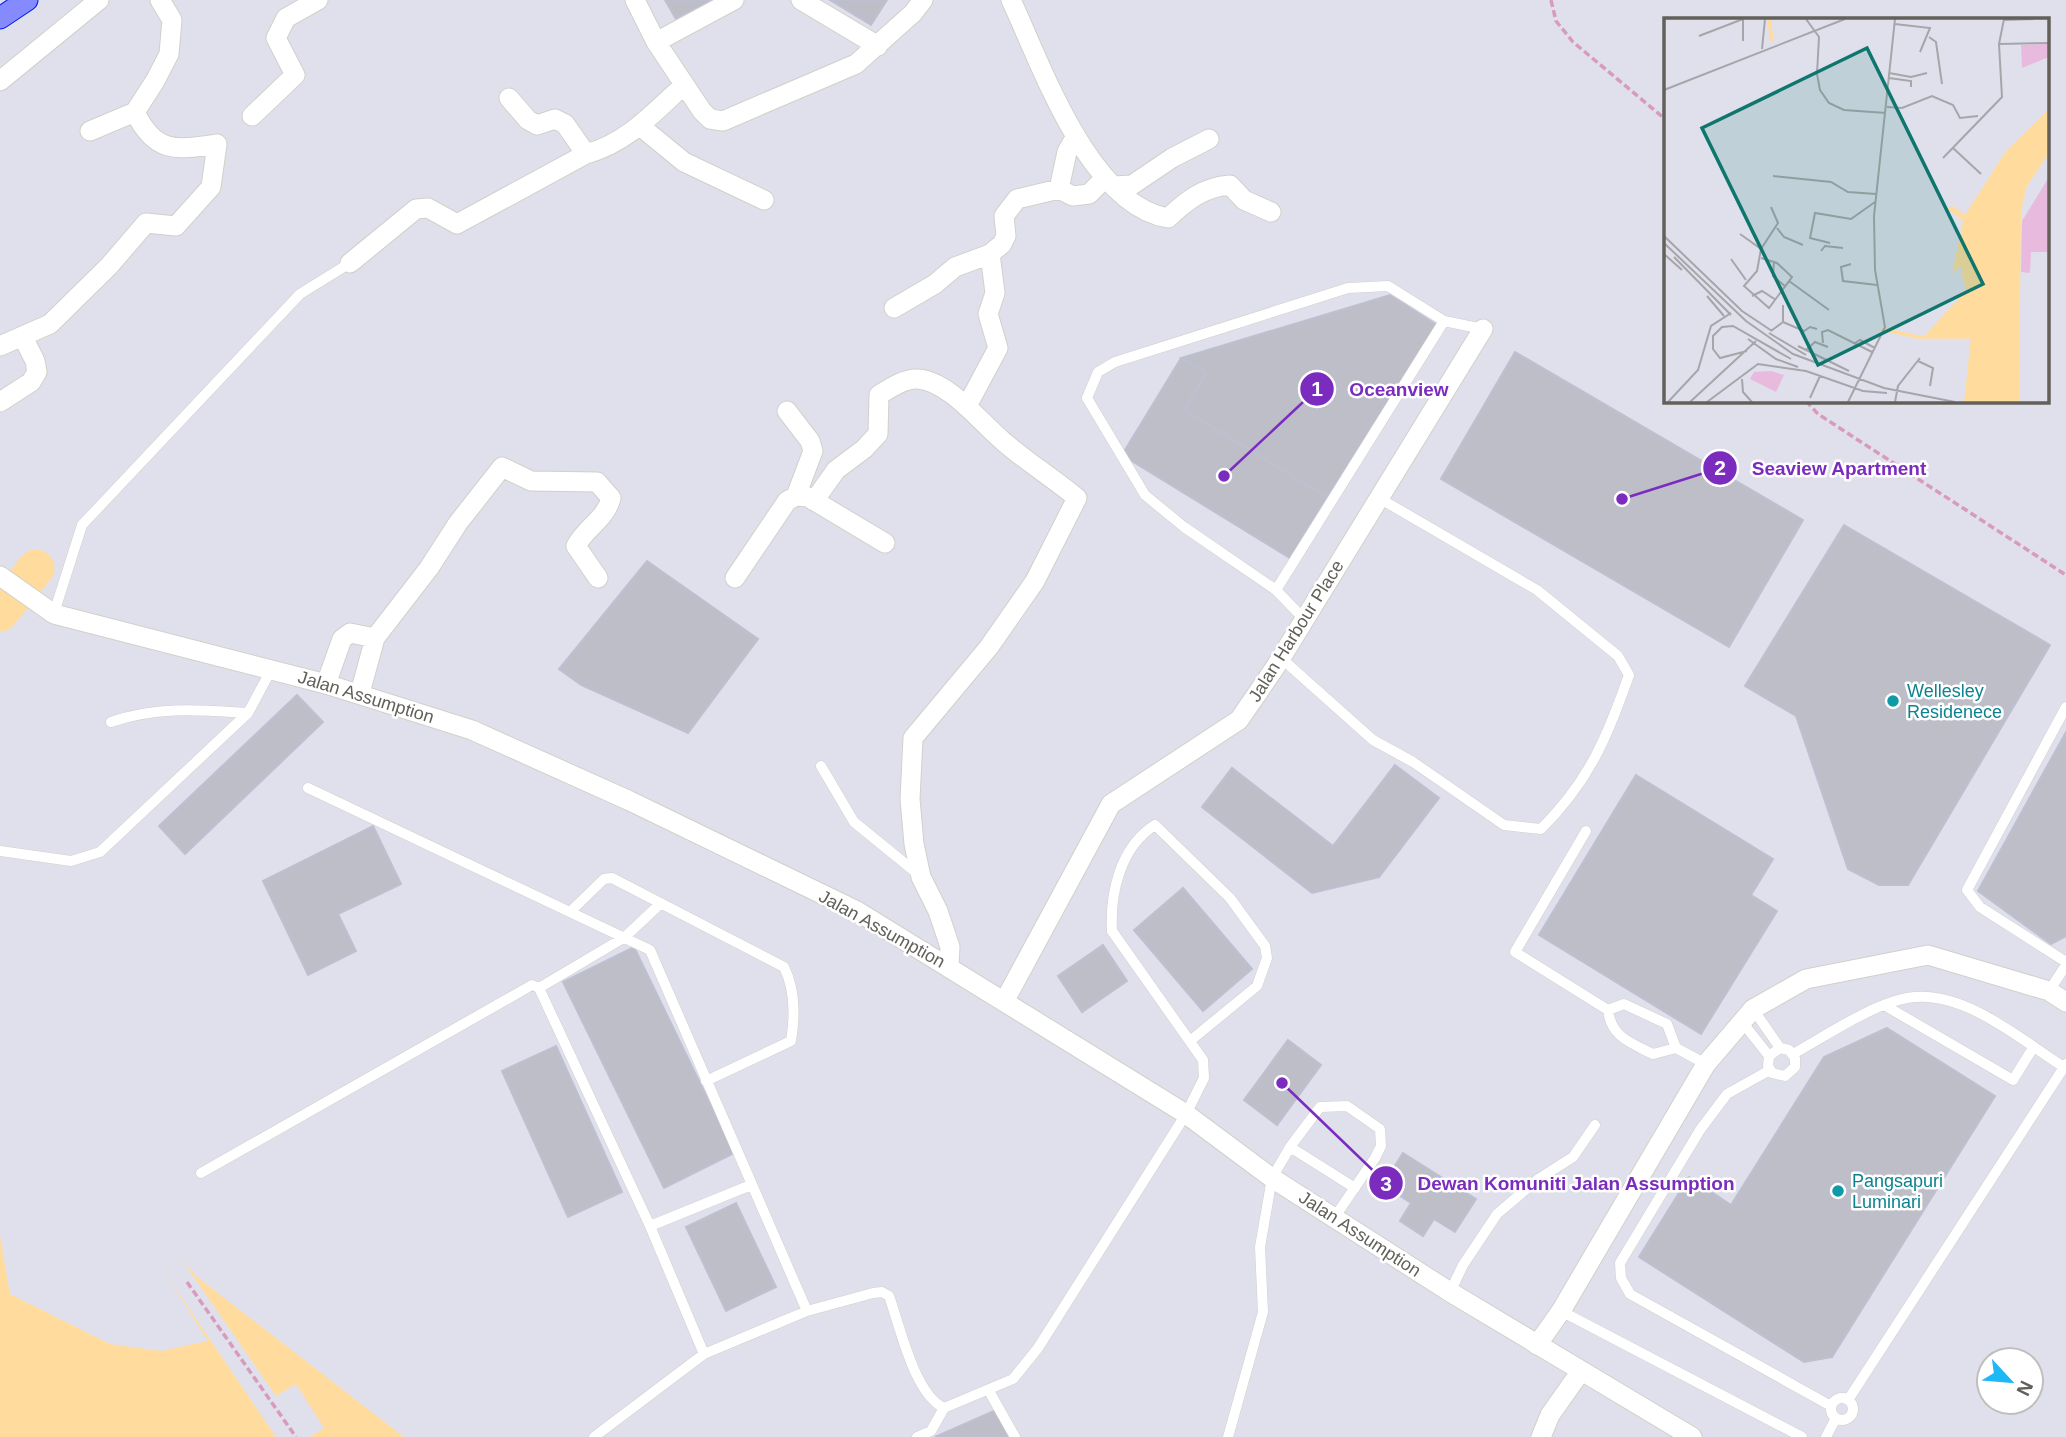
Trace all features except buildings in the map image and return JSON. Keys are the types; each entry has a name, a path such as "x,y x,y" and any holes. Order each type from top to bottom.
{"highway":[{"path":"0,18 27,0"}],"street":[{"path":"0,81 99,0"},
{"path":"90,131 135,112 169,54 172,20 160,0"},
{"path":"252,116 295,75 276,38 286,18 318,0"},
{"path":"635,0 656,42 684,85 710,119 723,121 856,64 878,46 923,0"},
{"path":"656,42 734,0"},
{"path":"801,0 878,46"},
{"path":"1011,0 1076,136 1110,182 1133,206 1152,215 1168,218 1187,200 1215,187 1230,185 1244,200 1271,212"},
{"path":"350,263 416,209 429,208 457,224 586,154 609,148 640,126 684,85"},
{"path":"509,98 528,120 537,125 555,119 565,124 586,154"},
{"path":"0,346 50,324 109,265 146,222 176,226 211,187 217,144 177,150 143,129 135,112"},
{"path":"640,126 684,162 764,200"},
{"path":"1059,189 1067,152 1076,136"},
{"path":"894,309 935,284 955,267 990,254 1002,244 1006,236 1004,216 1017,199 1059,189 1073,196 1089,194 1110,182 1132,185 1172,158 1209,139"},
{"path":"967,406 998,348 988,314 995,293 990,254"},
{"name":"Jalan Harbour Place","path":"1004,1000 1111,804 1239,720 1281,658 1483,329"},
{"path":"0,402 31,382 37,372 36,361 23,337"},
{"path":"805,498 878,434 879,395 917,378 967,406 1004,442 1077,498 1028,592 989,648 913,738 909,755 910,799 921,877 938,911 950,947 949,966"},
{"path":"787,411 810,441 813,451 805,498"},
{"path":"360,693 375,638 502,467 531,481 597,482 611,498 608,510 581,537 576,546 598,578"},
{"path":"736,578 787,500 805,498 885,543"},
{"name":"Jalan Assumption","path":"4,579 54,614 360,693 472,730 618,796 857,911 1186,1114 1272,1178 1450,1292 1692,1437"},
{"path":"326,684 342,639 350,633 375,638"},
{"path":"1537,1345 1561,1311 1706,1064 1748,1016 1806,979 1928,955 2049,990 2066,1002"},
{"path":"1541,1437 1550,1415 1581,1371"}],"lane":[{"path":"54,614 82,525 300,294 350,263"},
{"path":"1304,619 1276,590 1184,527 1145,495 1087,398 1098,372 1115,362 1348,288 1388,286 1444,321 1483,329"},
{"path":"1276,590 1444,321"},
{"path":"1281,658 1373,740 1413,762 1504,825 1541,829 1569,802 1606,740 1629,675 1618,656 1537,590 1379,498"},
{"path":"0,850 71,861 100,852 248,713 271,670"},
{"path":"2049,990 2066,964 1980,907 1967,890 2066,706"},
{"path":"111,722 139,712 162,709 248,713"},
{"path":"821,766 854,822 921,877"},
{"path":"309,788 650,950 807,1311"},
{"path":"916,1437 930,1432 943,1408 1013,1379 1038,1348 1186,1114 1204,1079 1203,1060 1112,931 1111,906 1126,852 1154,825 1230,898 1265,946 1267,957 1257,986 1190,1041"},
{"path":"1587,831 1515,953 1608,1010"},
{"path":"571,911 604,879 612,878 784,967 789,978 793,1004 791,1041 706,1081"},
{"path":"539,988 625,937 661,903"},
{"path":"201,1173 532,985 539,988 650,1226 704,1354"},
{"path":"1793,1054 1884,1005 1914,997 1941,1000 1969,1008 2065,1066 1848,1400"},
{"path":"1608,1010 1625,1004 1667,1024 1676,1048 1706,1064"},
{"path":"1884,1005 2013,1080 2033,1048"},
{"path":"1608,1010 1610,1025 1619,1036 1653,1054 1676,1048"},
{"path":"1748,1016 1780,1048 1793,1054"},
{"path":"1748,1016 1769,1056 1770,1070"},
{"path":"1769,1056 1780,1048"},
{"path":"1770,1070 1781,1076 1789,1074 1795,1067 1793,1054"},
{"path":"1770,1070 1727,1094 1700,1130 1620,1264 1621,1278 1630,1294 1832,1406 1836,1418 1826,1437"},
{"path":"1227,1437 1263,1312 1260,1247 1272,1178 1290,1147 1320,1107 1346,1106 1380,1129 1381,1146 1334,1218"},
{"path":"1450,1292 1463,1265 1497,1214 1537,1180 1573,1157 1595,1125"},
{"path":"1290,1147 1355,1188"},
{"path":"650,1226 751,1185"},
{"path":"594,1437 704,1354 807,1311 882,1292 889,1296 922,1389 934,1404 943,1408"},
{"path":"1561,1311 1802,1437"},
{"path":"989,1391 1015,1437"},
{"path":"1832,1406 1838,1399 1848,1400 1852,1405 1850,1416 1844,1419 1836,1418"}],"path":[{"path":"1551,0 1556,21 1573,42 1664,118"},
{"path":"1807,402 1818,414 2066,575"},
{"path":"187,1282 296,1437"}],"shaded area":[{"path":"0,1236 10,1294 110,1344 161,1351 208,1341 165,1273 182,1260 197,1277 404,1437 0,1437"}],"pier":[{"path":"182,1260 276,1396 296,1384 324,1428 310,1437 276,1437 165,1273"}],"waterway":[{"path":"0,613 36,568"}],"place":[{"name":"Oceanview","path":"1224,476"},
{"name":"Seaview Apartment","path":"1622,499"},
{"name":"Wellesley Residenece","path":"1893,701"},
{"name":"Dewan Komuniti Jalan Assumption","path":"1282,1083"},
{"name":"Pangsapuri Luminari","path":"1838,1191"}]}
